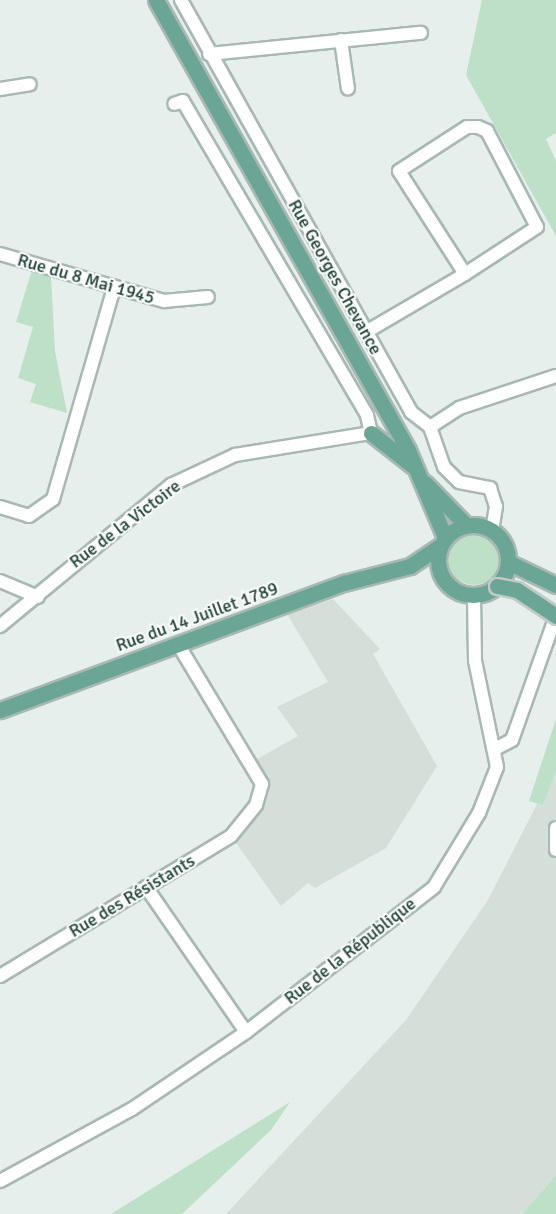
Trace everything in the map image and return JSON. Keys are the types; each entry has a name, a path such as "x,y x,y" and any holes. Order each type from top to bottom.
{"main road":[{"path":"156,0 422,476 443,542 440,575"},
{"path":"371,433 422,476 466,525 492,530 504,544 508,562 497,586"},
{"path":"443,542 466,525"},
{"name":"Rue du 14 Juillet 1789","path":"0,710 179,646 344,583 410,566 443,542"},
{"path":"508,562 556,585"},
{"path":"410,566 440,575 456,592 474,596 497,586 517,590 554,620"}],"street":[{"name":"Rue Georges Chevance","path":"181,0 209,54 411,412 430,427 444,467 459,482 490,488 496,506 492,530"},
{"path":"209,54 341,39 421,33"},
{"path":"341,39 348,89"},
{"path":"0,89 30,84"},
{"path":"174,104 183,101 367,415 371,433"},
{"path":"366,332 465,274 537,227 487,131 478,126 467,127 399,171 465,274"},
{"name":"Rue du 8 Mai 1945","path":"0,254 164,301 208,297"},
{"path":"0,507 29,516 53,498 114,287"},
{"path":"430,427 459,408 556,376"},
{"name":"Rue de la Victoire","path":"0,626 38,597 171,485 235,455 371,433"},
{"path":"0,581 38,597"},
{"name":"Rue de la République","path":"2,1177 132,1110 246,1032 434,887 479,813 497,767 475,661 474,596"},
{"path":"495,749 512,740 554,620"},
{"name":"Rue des Résistants","path":"0,976 231,836 256,806 262,784 179,646"},
{"path":"556,828 556,850"},
{"path":"146,888 246,1032"}],"shaded area":[{"path":"333,599 380,649 373,654 437,766 386,848 315,888 308,883 281,906 231,836 262,784 250,763 298,736 277,707 328,682 287,614"},
{"path":"556,748 556,1175 522,1214 226,1214 406,1020 488,900 536,806"}],"green space":[{"path":"482,0 556,0 556,133 546,139 556,161 556,236 466,75"},
{"path":"32,270 51,276 55,351 67,413 30,402 36,384 18,378 33,327 16,322"},
{"path":"469,533 479,533 493,540 500,559 493,578 479,585 469,585 459,581 452,574 448,564 448,554 452,544 459,537"},
{"path":"556,719 556,770 543,805 529,801"},
{"path":"290,1102 271,1130 182,1214 111,1214"},
{"path":"556,1175 556,1214 522,1214"}]}
